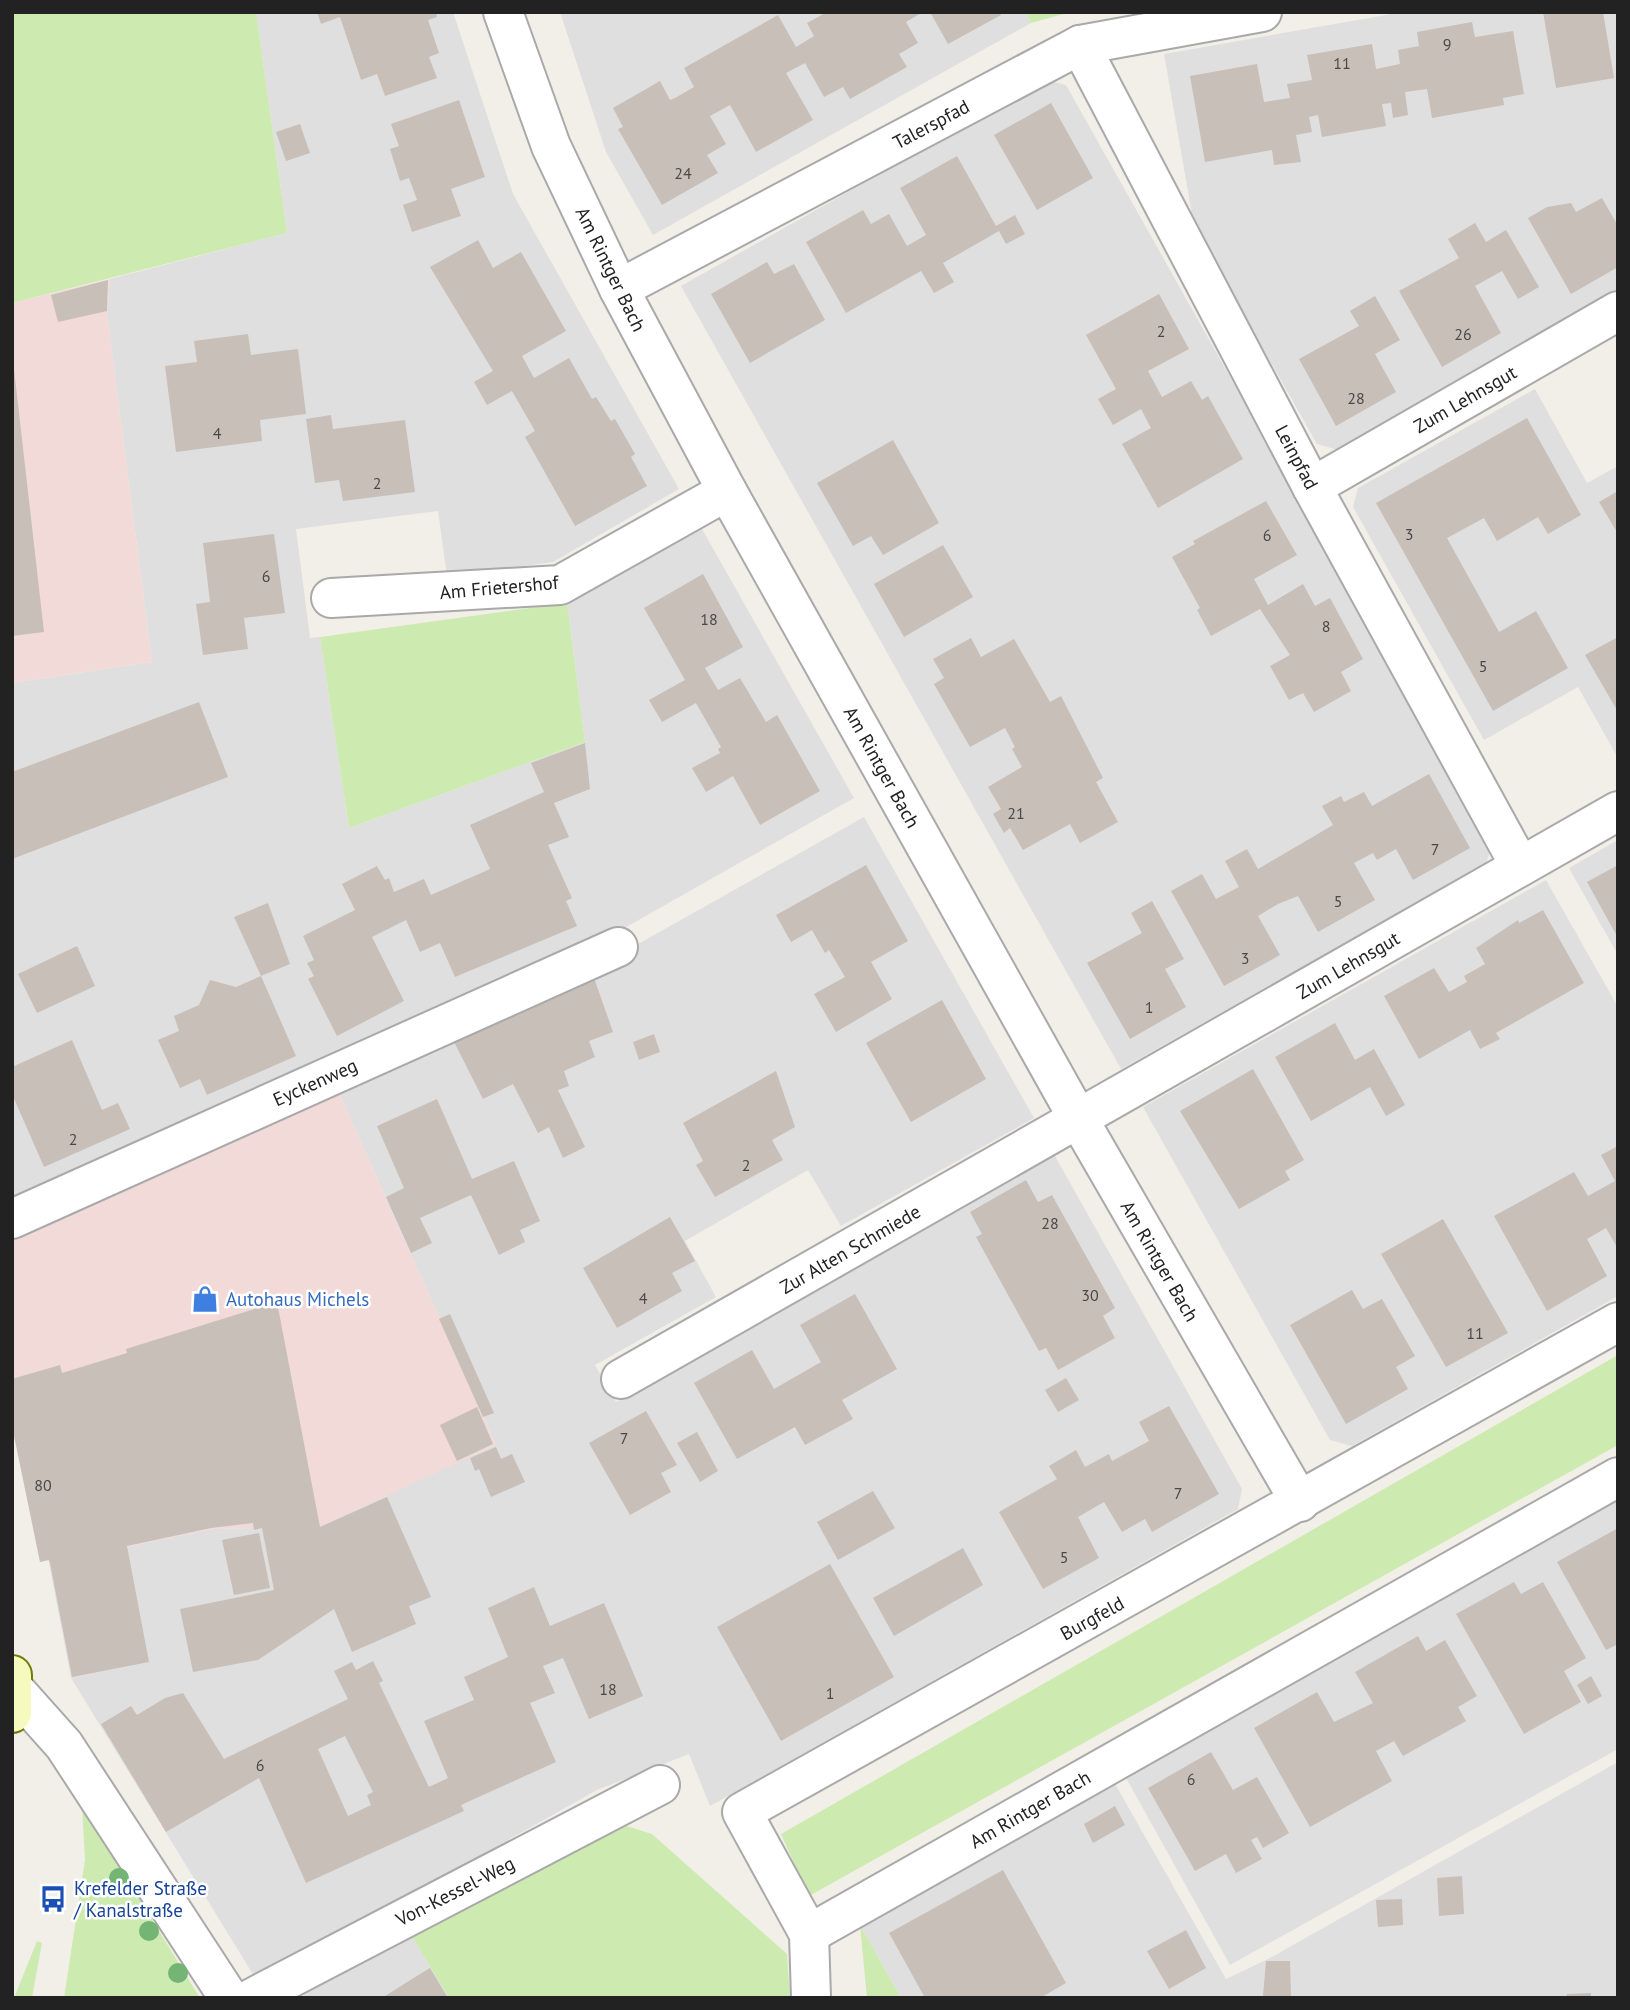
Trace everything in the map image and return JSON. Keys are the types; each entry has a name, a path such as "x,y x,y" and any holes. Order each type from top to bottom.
{"street":[{"name":"Am Rintger Bach","path":"503,12 551,146 618,289 727,491 1079,1120 1300,1502"},
{"name":"Talerspfad","path":"618,289 1080,45 1262,12"},
{"name":"Leinpfad","path":"1080,45 1312,487 1520,866"},
{"name":"Zum Lehnsgut","path":"1312,487 1618,311"},
{"name":"Am Frietershof","path":"331,598 560,585 727,491"},
{"name":"Zum Lehnsgut","path":"1079,1120 1618,811"},
{"name":"Eyckenweg","path":"12,1220 618,947"},
{"name":"Zur Alten Schmiede","path":"621,1378 1079,1120"},
{"name":"Burgfeld","path":"811,1998 809,1934 742,1812 1618,1322"},
{"name":"Am Rintger Bach","path":"809,1934 1618,1477"},
{"path":"13,1692 65,1745 229,1998"},
{"name":"Von-Kessel-Weg","path":"251,1998 660,1785"}],"shaded area":[{"path":"256,12 453,12 513,194 679,489 553,562 447,576 438,511 296,529 310,638 320,637 349,828 585,742 567,603 702,529 854,798 605,939 12,1205 12,683 152,662 107,314 110,279 287,233"},
{"path":"560,12 1025,12 1031,23 653,235 606,152"},
{"path":"1403,12 1618,12 1618,292 1338,450 1317,444 1194,226 1164,54"},
{"path":"1047,80 1066,85 1492,843 1486,864 1121,1069 681,286"},
{"path":"110,279 107,314 152,662 12,683 12,303"},
{"path":"1535,389 1587,483 1618,466 1618,758 1578,687 1484,740 1353,507 1358,488"},
{"path":"864,817 1034,1118 841,1226 808,1170 685,1241 716,1297 595,1365 616,1402 1055,1156 1242,1489 1238,1509 710,1806 689,1754 597,1790 257,1981 71,1678 49,1563 212,1529 262,1528 496,1445 335,1084 606,962"},
{"path":"1618,840 1618,955 1569,868"},
{"path":"1546,880 1618,1007 1618,1296 1352,1446 1330,1440 1143,1107"},
{"path":"335,1084 496,1445 293,1539 262,1528 212,1529 49,1563 25,1444 12,1401 12,1229"},
{"path":"1618,1498 1618,1749 1230,1965 1125,1776"},
{"path":"1618,1762 1618,1998 901,1998 860,1925 1114,1782 1226,1979 1270,1958"},
{"path":"411,1935 449,1998 302,1998 306,1992"}],"green space":[{"path":"12,12 256,12 287,233 12,303"},
{"path":"1025,12 1071,12 1031,23"},
{"path":"567,603 585,742 349,828 320,637"},
{"path":"1618,1355 1618,1445 809,1896 781,1834"},
{"path":"82,1805 200,1998 64,1998 85,1860"},
{"path":"611,1821 652,1834 787,1954 790,1998 449,1998 411,1935"},
{"path":"860,1925 901,1998 867,1998"},
{"path":"37,1941 42,1943 32,1998 14,1998"}],"building":[{"path":"317,12 436,12 437,17 428,20 439,53 429,57 437,78 385,96 377,74 361,80 340,17 321,24"},
{"path":"827,12 923,12 906,22 918,43 899,54 907,67 850,99 843,87 824,97 805,63 786,73 813,120 756,152 730,105 710,116 726,144 707,155 718,173 662,205 618,129 623,127 613,108 660,81 670,100 675,98 694,87 684,68 778,15 796,47 814,36 807,23"},
{"path":"930,12 1000,12 1001,15 948,44"},
{"path":"1543,12 1603,12 1614,78 1556,88"},
{"path":"1472,22 1475,37 1513,31 1524,94 1503,98 1504,105 1432,118 1427,89 1405,92 1408,115 1393,118 1391,103 1382,104 1386,126 1322,137 1318,115 1309,117 1312,132 1296,135 1301,162 1274,165 1272,150 1205,162 1190,76 1257,64 1264,102 1290,98 1287,84 1312,80 1307,55 1372,44 1376,69 1400,64 1398,50 1419,46 1417,32"},
{"path":"459,100 485,177 451,189 461,216 412,232 403,205 417,200 409,178 400,181 390,149 399,146 391,124"},
{"path":"1051,103 1093,178 1037,210 994,135"},
{"path":"300,124 310,153 286,161 276,132"},
{"path":"957,156 996,226 1015,215 1025,234 1006,244 999,231 943,263 954,282 934,293 921,271 846,313 806,242 863,210 871,224 889,214 907,246 926,235 900,188"},
{"path":"1602,198 1618,226 1618,267 1571,294 1528,218 1547,207 1571,203 1576,212"},
{"path":"1475,223 1486,242 1506,230 1539,287 1518,299 1502,271 1475,286 1501,333 1442,367 1399,291 1459,258 1448,239"},
{"path":"478,240 493,268 521,252 566,331 522,356 534,378 569,358 592,399 596,397 611,421 615,419 635,454 631,457 647,486 575,526 525,437 535,431 512,391 487,405 474,382 493,371 430,267"},
{"path":"767,262 774,274 794,264 825,320 750,363 711,294"},
{"path":"108,280 107,311 58,322 51,295"},
{"path":"1159,294 1189,349 1148,371 1162,397 1191,381 1202,400 1208,396 1243,459 1158,508 1122,444 1151,428 1141,409 1113,425 1098,399 1116,389 1086,335"},
{"path":"1375,296 1400,340 1375,354 1396,392 1336,426 1299,359 1359,326 1350,311"},
{"path":"248,334 251,355 298,349 306,414 260,420 262,441 176,452 165,366 197,362 194,341"},
{"path":"14,369 44,632 12,636 12,370"},
{"path":"331,415 333,429 405,420 415,492 343,501 339,480 315,483 306,419"},
{"path":"1527,418 1581,515 1548,534 1538,517 1497,541 1484,518 1447,538 1499,632 1536,611 1568,668 1493,711 1376,503"},
{"path":"893,440 939,523 883,555 871,536 853,546 817,483"},
{"path":"1618,491 1618,534 1599,502"},
{"path":"1266,501 1297,555 1254,579 1268,605 1303,584 1315,606 1330,598 1363,659 1341,672 1351,691 1314,712 1303,693 1289,700 1270,666 1290,655 1260,609 1211,636 1197,610 1200,608 1172,557 1195,544 1193,541"},
{"path":"274,534 285,613 244,618 248,649 203,655 196,604 210,602 203,543"},
{"path":"943,545 973,597 904,637 874,584"},
{"path":"703,574 743,647 705,668 718,690 740,678 766,722 777,715 820,791 760,825 733,776 706,792 692,768 720,753 718,749 721,747 696,703 662,722 649,700 685,680 644,608"},
{"path":"1618,637 1618,712 1585,655"},
{"path":"971,638 981,657 1014,639 1050,702 1061,696 1103,778 1096,782 1118,822 1080,843 1070,824 1023,850 1010,828 1004,833 993,814 1001,809 988,787 1022,767 1012,749 1015,747 1005,728 970,747 934,684 944,678 933,659"},
{"path":"199,702 228,777 12,859 12,772"},
{"path":"585,743 590,789 554,803 569,837 548,845 572,898 566,901 577,926 455,977 440,943 420,952 406,920 372,937 404,1001 337,1036 308,979 314,976 307,963 314,960 303,936 355,910 342,884 377,866 385,880 389,878 394,892 424,879 431,895 490,869 470,825 544,792 531,763"},
{"path":"1429,774 1470,848 1413,880 1396,849 1377,860 1373,853 1354,863 1375,900 1318,932 1298,896 1278,904 1258,916 1280,955 1224,986 1171,891 1202,874 1216,899 1239,887 1225,861 1247,849 1258,869 1333,825 1322,806 1341,796 1344,802 1364,792 1372,806"},
{"path":"866,865 908,941 871,962 892,999 836,1032 814,994 845,977 829,950 825,953 812,930 791,942 776,915"},
{"path":"1618,865 1618,938 1587,882"},
{"path":"1152,901 1184,959 1165,969 1186,1007 1130,1039 1087,963 1142,933 1131,913"},
{"path":"268,903 290,964 261,976 234,917"},
{"path":"1543,910 1584,983 1496,1033 1500,1039 1480,1049 1470,1030 1419,1059 1384,996 1434,968 1449,992 1467,982 1464,976 1485,964 1476,948 1518,920 1519,923"},
{"path":"77,946 95,986 37,1013 18,974"},
{"path":"593,975 613,1032 589,1041 595,1057 564,1071 569,1086 558,1090 585,1147 563,1158 549,1127 538,1133 513,1084 483,1099 452,1038"},
{"path":"261,976 296,1056 207,1095 200,1079 180,1088 158,1040 179,1031 174,1016 199,1005 210,980 236,987"},
{"path":"942,1000 986,1079 911,1122 866,1043"},
{"path":"1335,1023 1355,1060 1374,1049 1405,1105 1386,1116 1370,1087 1311,1121 1275,1057"},
{"path":"654,1034 660,1052 639,1060 633,1042"},
{"path":"72,1040 102,1110 118,1103 130,1129 44,1167 12,1094 12,1067"},
{"path":"1253,1069 1304,1160 1285,1171 1290,1180 1239,1209 1180,1111"},
{"path":"776,1071 795,1127 772,1140 783,1160 715,1197 696,1165 703,1161 683,1123"},
{"path":"437,1099 472,1179 514,1161 540,1221 520,1230 525,1242 499,1255 471,1195 420,1218 432,1243 411,1253 386,1197 404,1188 377,1126"},
{"path":"1618,1146 1618,1249 1606,1228 1587,1239 1607,1276 1547,1311 1494,1216 1574,1172 1588,1196 1615,1181 1601,1155"},
{"path":"1026,1180 1038,1202 1052,1195 1115,1308 1103,1316 1115,1338 1058,1370 1046,1348 1039,1351 976,1237 982,1234 970,1212"},
{"path":"670,1217 695,1261 672,1273 682,1291 617,1328 583,1268"},
{"path":"1443,1219 1508,1333 1446,1367 1381,1254"},
{"path":"1352,1290 1363,1309 1382,1299 1415,1356 1396,1367 1408,1389 1346,1424 1290,1325"},
{"path":"855,1294 897,1369 842,1400 853,1419 805,1445 795,1427 737,1459 694,1383 752,1350 774,1389 821,1362 800,1325"},
{"path":"277,1302 320,1527 387,1497 431,1597 409,1606 416,1624 352,1652 334,1609 258,1660 193,1672 180,1609 274,1590 262,1528 254,1530 253,1523 211,1528 127,1546 149,1662 72,1677 50,1563 49,1560 40,1562 12,1426 12,1379 60,1365 62,1373 127,1353 126,1349"},
{"path":"450,1314 494,1413 483,1417 439,1319"},
{"path":"1066,1378 1079,1400 1058,1412 1045,1390"},
{"path":"1169,1406 1219,1494 1152,1532 1145,1519 1122,1532 1104,1502 1078,1517 1099,1558 1043,1589 999,1512 1057,1479 1049,1466 1076,1450 1085,1467 1109,1454 1112,1461 1149,1441 1139,1422"},
{"path":"477,1407 493,1444 457,1461 440,1425"},
{"path":"646,1411 677,1465 661,1473 671,1492 630,1515 589,1443"},
{"path":"697,1432 718,1471 700,1482 677,1443"},
{"path":"496,1447 501,1459 512,1454 525,1482 491,1497 479,1469 475,1471 470,1458"},
{"path":"873,1491 895,1528 838,1560 817,1522"},
{"path":"1618,1528 1618,1644 1606,1650 1557,1562"},
{"path":"259,1533 270,1588 234,1595 222,1540"},
{"path":"963,1548 983,1585 894,1636 873,1598"},
{"path":"830,1564 894,1677 781,1741 717,1627"},
{"path":"1514,1582 1521,1594 1543,1582 1586,1658 1564,1671 1581,1702 1524,1734 1456,1614"},
{"path":"534,1587 550,1626 604,1603 643,1696 589,1719 563,1658 543,1666 555,1693 530,1703 556,1762 461,1805 464,1811 306,1883 259,1778 166,1832 101,1724 131,1706 137,1715 165,1698 183,1693 224,1759 348,1699 334,1671 352,1662 356,1670 373,1661 383,1681 379,1683 429,1787 448,1778 424,1721 474,1700 464,1677 508,1657 488,1608","holes":["345,1736 373,1792 367,1795 371,1805 348,1816 318,1749"]},
{"path":"1418,1636 1426,1651 1445,1640 1477,1696 1458,1707 1466,1721 1403,1756 1394,1741 1376,1751 1392,1781 1310,1827 1254,1728 1317,1692 1334,1722 1373,1703 1355,1672"},
{"path":"1591,1676 1602,1696 1588,1704 1577,1685"},
{"path":"1211,1752 1233,1790 1257,1777 1289,1833 1263,1848 1257,1837 1251,1840 1262,1859 1236,1873 1226,1854 1195,1871 1148,1788"},
{"path":"1115,1806 1125,1825 1093,1843 1084,1824"},
{"path":"1003,1870 1066,1983 1040,1998 925,1998 889,1933"},
{"path":"1462,1876 1464,1914 1439,1916 1437,1878"},
{"path":"1402,1899 1403,1925 1378,1927 1376,1900"},
{"path":"1186,1930 1206,1968 1169,1989 1147,1951"},
{"path":"1266,1961 1290,1961 1291,1997 1263,1996"},
{"path":"430,1968 448,1998 382,1998 412,1979"},
{"path":"1591,1993 1591,1998 1567,1998 1567,1994"}],"place":[{"name":"Autohaus Michels","path":"205,1299"},
{"name":"Krefelder Straße / Kanalstraße","path":"53,1899"}]}
